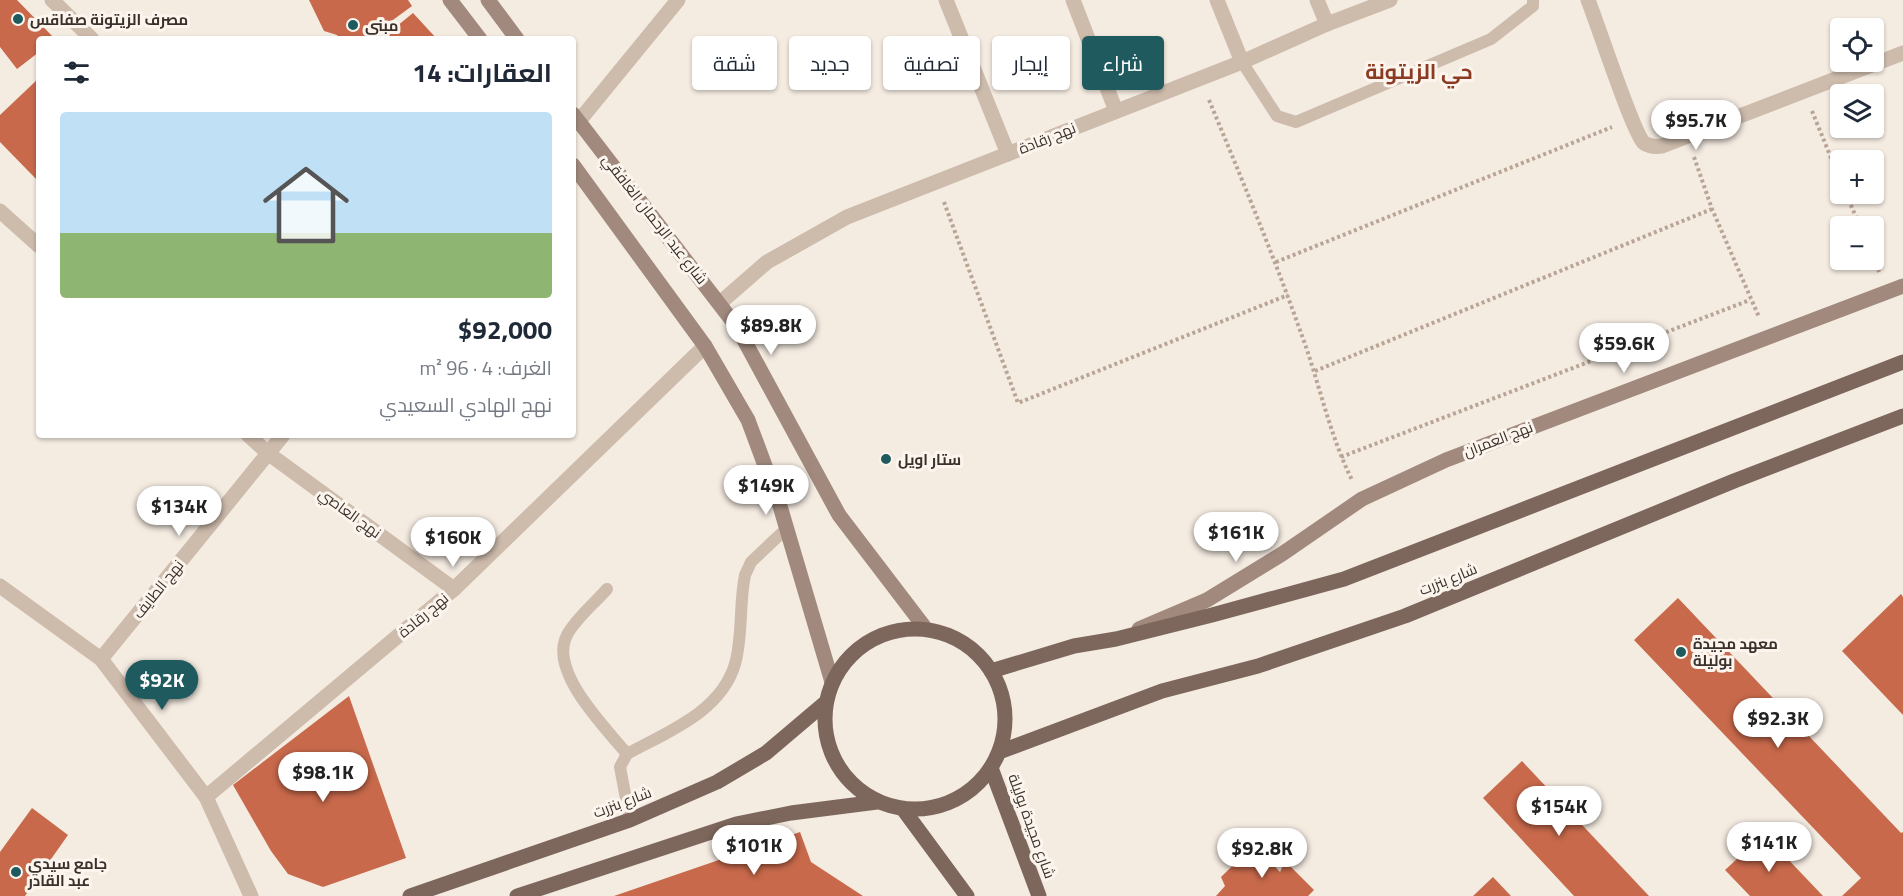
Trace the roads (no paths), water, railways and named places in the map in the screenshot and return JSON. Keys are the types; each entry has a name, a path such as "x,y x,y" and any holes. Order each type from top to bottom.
{"main road":[{"path":"450,0 478,36"},
{"path":"488,0 515,36"},
{"name":"شارع عبد الرحمان الغافقي","path":"576,118 737,327 839,515 926,629"},
{"path":"576,169 705,346 748,420 787,528 832,682"},
{"name":"نهج العمران","path":"1116,639 1207,600 1272,560 1362,499 1457,455 1903,286"},
{"path":"991,671 1074,646 1116,639 1344,579 1903,362"},
{"name":"شارع بنزرت","path":"999,752 1162,691 1257,666 1405,616 1734,481 1903,416"},
{"path":"903,629 926,629 952,636 974,651 991,671 1002,697 1005,725 999,752 991,768 978,784 953,801 924,809 903,809 877,802 853,785 834,761 825,733 825,703 832,682 844,662 861,646 880,635 903,629"},
{"name":"شارع بنزرت","path":"410,896 630,820 717,782 766,753 825,703"},
{"name":"شارع مجيدة بوليلة","path":"991,768 1039,896"},
{"path":"517,896 736,824 791,813 877,802"},
{"path":"903,809 967,896"}],"street":[{"path":"52,0 89,36"},
{"path":"576,118 678,0"},
{"path":"946,0 1008,154"},
{"path":"1073,0 1116,111"},
{"path":"1217,0 1242,62"},
{"path":"1317,0 1327,24"},
{"name":"نهج رقادة","path":"720,303 777,256 847,217 1242,62 1327,24 1390,0"},
{"path":"1588,0 1632,119 1643,142 1652,147 1903,53"},
{"path":"0,211 36,243"},
{"name":"نهج رقادة","path":"206,796 454,589 705,346"},
{"name":"نهج العاصي","path":"251,438 269,454 454,589"},
{"name":"نهج الطايف","path":"101,658 281,438"},
{"path":"0,586 101,658 206,796 251,896"}],"lane":[{"path":"1242,62 1277,116 1296,122 1491,39 1533,6 1533,0"},
{"path":"630,820 620,767 627,754 689,721 718,696 735,664 745,575 751,562 787,528"},
{"path":"607,589 567,634 562,652 565,669 587,705 627,754"}],"place":[{"name":"مصرف الزيتونة صفاقس","path":"18,19"},
{"name":"مبنى","path":"353,25"},
{"name":"ستار اويل","path":"886,459"},
{"name":"معهد مجيدة بوليلة","path":"1681,652"},
{"name":"جامع سيدي عبد القادر","path":"16,872"}],"district":[{"name":"حي الزيتونة","path":"1419,71"}]}
